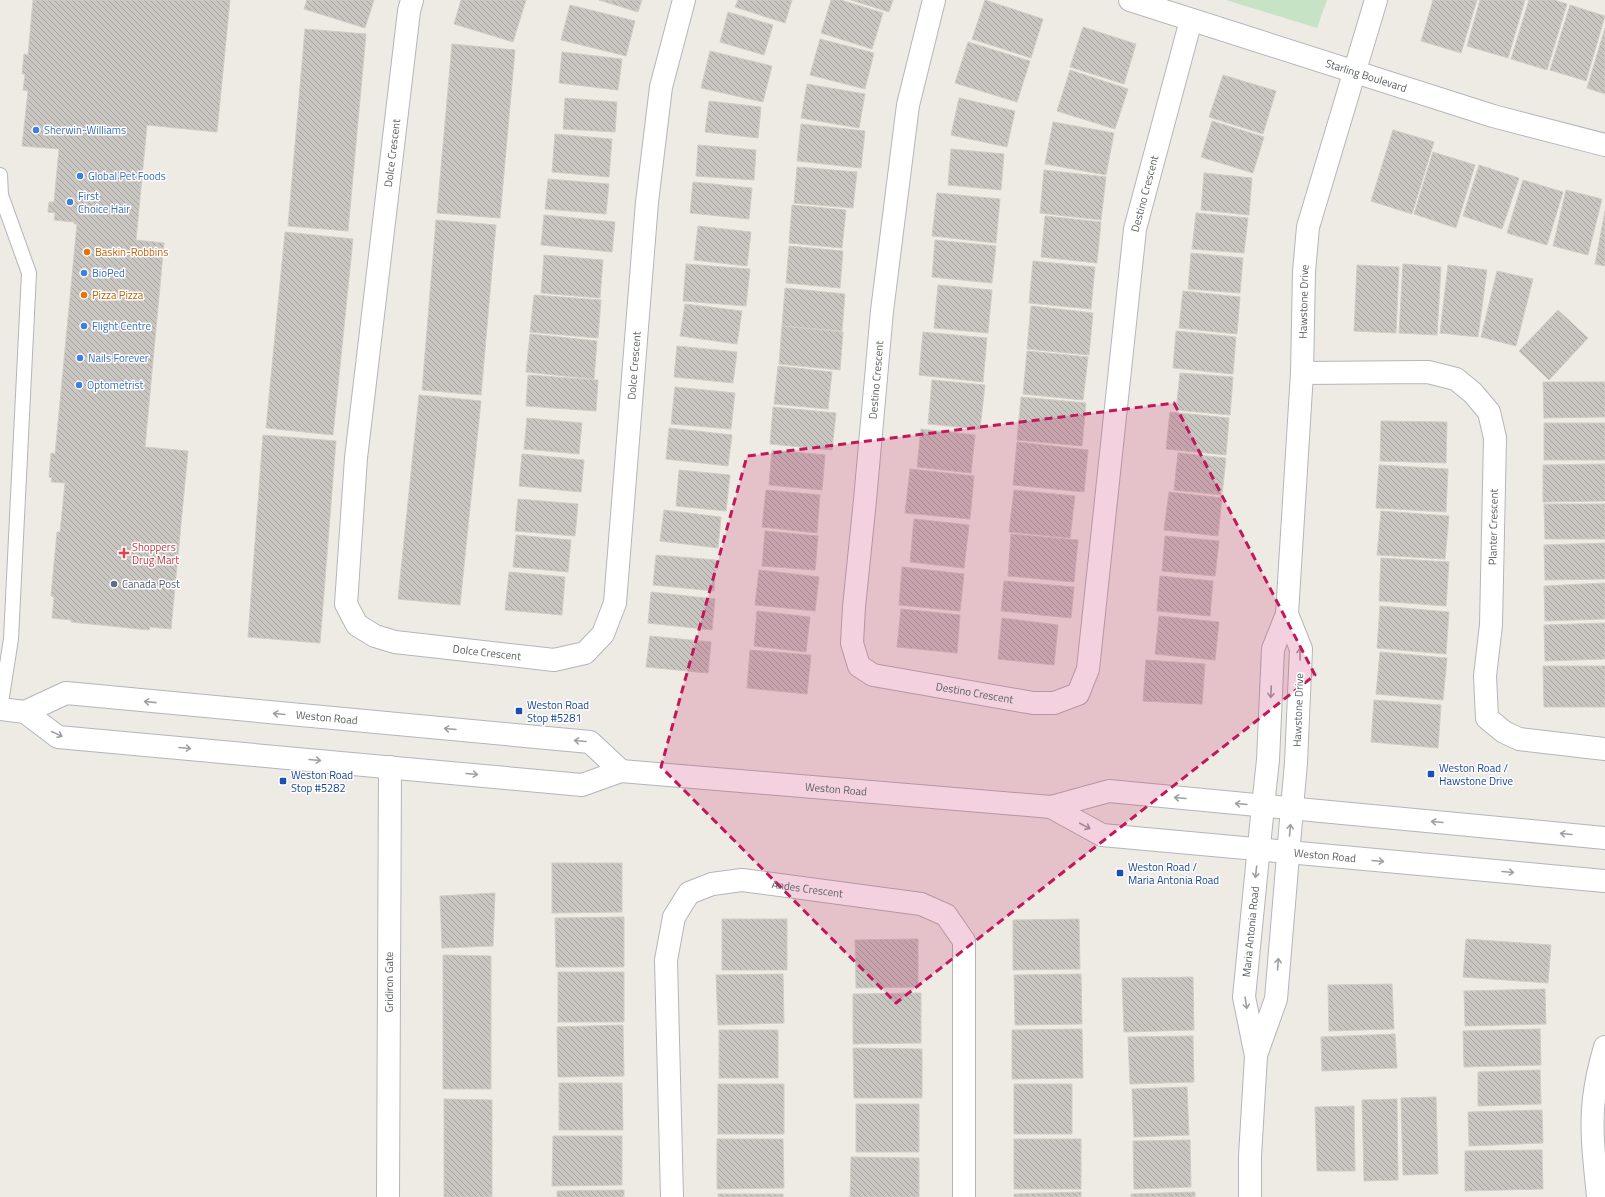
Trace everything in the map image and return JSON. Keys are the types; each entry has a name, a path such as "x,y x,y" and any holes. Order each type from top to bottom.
{"street":[{"name":"Dolce Crescent","path":"412,0 409,10 356,458 346,604 357,626 376,636 388,640 554,660 585,653 603,634 615,603 647,202 661,87 684,0"},
{"name":"Destino Crescent","path":"934,0 908,105 882,310 854,606 852,643 859,666 873,676 1033,703 1054,703 1078,694 1088,670 1135,229 1191,20"},
{"name":"Starling Boulevard","path":"1130,0 1493,116 1605,145"},
{"name":"Hawstone Drive","path":"1263,806 1268,760 1273,649 1287,614 1302,373 1304,272 1308,227 1376,0"},
{"name":"Planter Crescent","path":"1302,373 1428,372 1456,379 1473,393 1485,407 1489,412 1495,438 1491,625 1486,676 1487,718 1504,732 1519,739 1605,749"},
{"name":"Hawstone Drive","path":"1287,614 1300,649 1296,763 1292,808"},
{"name":"Weston Road","path":"621,771 590,742 66,694 25,712 58,737 582,785 621,771 1051,807 1109,791 1605,838"},
{"path":"0,709 25,712"},
{"name":"Gridiron Gate","path":"388,1197 390,767"},
{"name":"Maria Antonia Road","path":"1250,1197 1250,1156 1256,1056 1244,997 1263,806"},
{"name":"Weston Road","path":"1051,807 1102,835 1605,881"},
{"name":"Maria Antonia Road","path":"1256,1056 1276,999 1292,808"},
{"name":"Andes Crescent","path":"672,1197 666,960 674,917 688,893 712,884 742,880 921,904 946,915 964,941 964,1197"},
{"path":"1598,1197 1593,1128 1594,1098 1599,1069 1605,1047"}],"lane":[{"path":"0,175 1,195 29,273 11,639 0,709"}],"highlighted area":[{"path":"1174,403 1315,675 896,1003 661,767 747,456"}],"green space":[{"path":"1226,0 1327,0 1317,28"}],"building":[{"path":"33,0 230,0 217,132 147,125 136,240 164,243 145,447 188,451 171,629 150,627 149,630 71,622 71,620 52,618 54,597 51,596 57,532 60,532 65,483 51,482 52,478 49,477 51,453 55,454 77,224 74,224 74,222 54,220 55,213 48,212 49,202 54,202 59,149 22,146 28,91 23,90 25,74 22,74 24,54 28,55"},
{"path":"307,0 374,0 365,28 304,9"},
{"path":"461,0 526,0 513,42 454,24"},
{"path":"599,0 642,0 638,12"},
{"path":"738,0 792,0 785,23 735,7"},
{"path":"831,0 841,0 883,13 872,49 821,33"},
{"path":"851,0 893,0 889,12"},
{"path":"985,0 1043,19 1031,58 972,39"},
{"path":"1433,0 1477,0 1461,53 1421,41"},
{"path":"1480,0 1525,0 1508,58 1467,46"},
{"path":"1529,0 1554,0 1567,4 1547,70 1511,59"},
{"path":"570,5 635,21 626,56 561,40"},
{"path":"1570,5 1605,16 1586,81 1550,70"},
{"path":"728,12 773,25 764,55 720,42"},
{"path":"1083,27 1136,44 1124,84 1070,67"},
{"path":"1605,28 1605,94 1587,88"},
{"path":"305,29 366,34 348,231 288,226"},
{"path":"820,39 874,53 865,89 810,75"},
{"path":"968,42 1030,61 1017,102 955,83"},
{"path":"452,44 515,50 500,218 437,213"},
{"path":"710,51 772,66 763,102 701,88"},
{"path":"562,52 622,59 618,90 559,83"},
{"path":"1070,70 1128,89 1115,129 1057,111"},
{"path":"1223,75 1276,91 1263,134 1209,117"},
{"path":"807,84 865,94 859,128 801,118"},
{"path":"565,98 617,102 615,132 563,129"},
{"path":"959,98 1015,111 1007,147 951,135"},
{"path":"709,101 761,107 758,138 705,132"},
{"path":"1212,121 1264,137 1253,173 1201,157"},
{"path":"1053,122 1114,133 1106,175 1045,164"},
{"path":"801,124 865,131 861,168 797,161"},
{"path":"1393,130 1434,142 1412,214 1371,201"},
{"path":"555,134 612,139 609,177 552,172"},
{"path":"698,145 756,150 754,180 696,176"},
{"path":"951,149 1004,154 1001,190 948,185"},
{"path":"1433,152 1475,165 1456,228 1414,214"},
{"path":"1479,165 1519,178 1502,229 1463,216"},
{"path":"797,167 857,172 853,208 794,203"},
{"path":"1044,170 1106,177 1101,220 1040,213"},
{"path":"1204,173 1252,178 1249,215 1201,210"},
{"path":"548,179 609,184 606,214 545,209"},
{"path":"1523,180 1563,192 1547,245 1507,233"},
{"path":"693,182 752,188 749,219 690,213"},
{"path":"1566,190 1602,199 1588,255 1553,246"},
{"path":"937,193 1000,199 996,243 932,236"},
{"path":"792,205 846,210 842,248 789,243"},
{"path":"1605,211 1605,266 1595,264"},
{"path":"1196,213 1248,218 1244,253 1192,249"},
{"path":"544,215 615,222 612,252 541,245"},
{"path":"1045,216 1101,222 1097,263 1041,257"},
{"path":"436,220 496,225 481,395 422,390"},
{"path":"698,226 751,232 747,266 694,260"},
{"path":"285,232 353,239 333,435 266,428"},
{"path":"935,240 996,246 992,283 932,277"},
{"path":"789,246 843,251 840,288 786,283"},
{"path":"1191,253 1243,258 1240,293 1188,289"},
{"path":"544,255 603,260 600,298 541,293"},
{"path":"1033,261 1095,267 1091,309 1029,303"},
{"path":"686,264 750,269 746,306 683,301"},
{"path":"1403,264 1441,267 1437,335 1399,333"},
{"path":"1357,265 1399,267 1396,333 1354,331"},
{"path":"1448,265 1487,270 1478,337 1440,333"},
{"path":"1497,271 1533,279 1516,346 1481,337"},
{"path":"938,285 992,290 988,333 934,328"},
{"path":"785,288 845,294 842,331 782,326"},
{"path":"1183,291 1240,297 1237,334 1179,328"},
{"path":"534,295 601,300 598,338 530,332"},
{"path":"685,304 742,311 737,344 680,336"},
{"path":"1031,306 1093,313 1089,355 1027,349"},
{"path":"1558,310 1588,338 1549,380 1519,351"},
{"path":"782,326 843,332 840,370 779,364"},
{"path":"1176,331 1236,337 1233,374 1173,368"},
{"path":"923,332 987,338 983,382 919,375"},
{"path":"530,334 597,341 594,379 526,372"},
{"path":"677,346 737,352 733,383 674,377"},
{"path":"1027,351 1088,357 1083,400 1023,394"},
{"path":"778,366 832,372 828,409 774,404"},
{"path":"1180,373 1233,377 1230,415 1176,410"},
{"path":"528,375 598,380 596,411 526,406"},
{"path":"932,380 985,385 980,429 928,424"},
{"path":"1543,382 1605,382 1605,417 1544,418"},
{"path":"675,387 735,393 731,429 671,424"},
{"path":"419,395 481,401 460,605 398,599"},
{"path":"1021,397 1086,403 1082,446 1017,440"},
{"path":"773,407 836,413 832,450 770,444"},
{"path":"1170,412 1229,418 1226,455 1166,449"},
{"path":"527,418 582,423 579,454 524,449"},
{"path":"1381,421 1447,422 1446,463 1380,461"},
{"path":"1544,423 1605,423 1605,460 1544,460"},
{"path":"669,428 732,435 728,466 666,459"},
{"path":"921,429 975,435 971,473 917,467"},
{"path":"263,435 336,441 320,643 248,637"},
{"path":"1017,442 1088,450 1084,492 1013,485"},
{"path":"772,450 825,455 822,490 769,485"},
{"path":"1178,453 1226,458 1222,495 1174,490"},
{"path":"522,454 584,460 581,492 519,486"},
{"path":"1605,464 1605,501 1543,502 1543,465"},
{"path":"1379,465 1448,469 1446,512 1376,508"},
{"path":"910,469 974,476 970,519 905,513"},
{"path":"679,470 730,475 726,511 676,506"},
{"path":"766,490 820,495 817,533 762,527"},
{"path":"1014,490 1075,496 1070,538 1009,532"},
{"path":"1169,492 1222,498 1218,536 1164,530"},
{"path":"518,499 578,504 575,536 515,531"},
{"path":"1544,504 1605,504 1605,539 1545,539"},
{"path":"664,510 721,517 718,548 660,541"},
{"path":"1381,511 1449,516 1445,559 1377,555"},
{"path":"914,519 969,525 964,568 910,562"},
{"path":"765,531 818,536 815,570 762,566"},
{"path":"1011,534 1078,540 1074,582 1008,576"},
{"path":"516,535 571,540 568,572 513,567"},
{"path":"1165,536 1219,541 1215,576 1162,571"},
{"path":"1605,543 1605,579 1545,580 1544,545"},
{"path":"656,555 716,560 714,591 653,585"},
{"path":"1381,558 1449,562 1446,606 1379,601"},
{"path":"902,567 964,574 960,611 899,605"},
{"path":"759,570 819,577 815,611 755,605"},
{"path":"509,572 565,577 562,615 505,610"},
{"path":"1160,576 1213,581 1210,616 1157,611"},
{"path":"1004,581 1074,587 1071,618 1001,611"},
{"path":"1605,583 1605,619 1545,621 1544,586"},
{"path":"651,592 715,599 712,630 648,623"},
{"path":"1380,606 1449,612 1446,654 1377,648"},
{"path":"901,609 960,615 957,653 897,647"},
{"path":"757,611 810,617 806,652 754,646"},
{"path":"1159,616 1219,622 1215,660 1155,654"},
{"path":"1002,618 1058,625 1054,665 998,659"},
{"path":"1605,623 1605,659 1545,661 1544,625"},
{"path":"650,636 711,642 708,673 646,667"},
{"path":"750,650 811,655 807,694 747,688"},
{"path":"1380,652 1447,658 1443,700 1376,694"},
{"path":"1146,660 1205,664 1202,704 1143,701"},
{"path":"1543,666 1605,666 1605,707 1544,707"},
{"path":"1374,700 1441,705 1438,748 1371,742"},
{"path":"552,863 622,863 622,912 552,913"},
{"path":"495,893 493,946 442,948 440,896"},
{"path":"624,917 624,967 556,967 555,918"},
{"path":"722,919 787,919 787,970 722,970"},
{"path":"1079,919 1080,969 1013,970 1013,920"},
{"path":"918,939 918,987 856,988 855,940"},
{"path":"1466,939 1551,945 1548,983 1463,977"},
{"path":"443,955 491,956 491,1089 443,1089"},
{"path":"558,972 624,972 624,1022 558,1022"},
{"path":"783,974 784,1023 718,1025 716,975"},
{"path":"1081,974 1082,1024 1015,1025 1014,975"},
{"path":"1193,977 1194,1030 1124,1032 1122,978"},
{"path":"1392,984 1394,1029 1329,1031 1328,985"},
{"path":"1545,989 1546,1024 1465,1026 1464,991"},
{"path":"921,993 921,1043 853,1044 853,994"},
{"path":"623,1025 624,1076 558,1077 557,1027"},
{"path":"1082,1029 1083,1078 1012,1079 1012,1030"},
{"path":"1540,1029 1541,1065 1464,1067 1463,1031"},
{"path":"719,1030 778,1030 778,1078 719,1078"},
{"path":"1395,1034 1397,1068 1322,1071 1321,1037"},
{"path":"1193,1036 1194,1082 1130,1084 1128,1037"},
{"path":"853,1048 922,1049 922,1098 854,1098"},
{"path":"1540,1070 1541,1104 1478,1106 1478,1072"},
{"path":"559,1083 622,1083 623,1130 559,1130"},
{"path":"718,1084 784,1084 784,1134 718,1134"},
{"path":"1014,1084 1072,1084 1072,1134 1014,1134"},
{"path":"1187,1087 1189,1135 1134,1137 1132,1089"},
{"path":"1436,1097 1438,1174 1403,1175 1401,1098"},
{"path":"444,1099 492,1100 492,1197 444,1197"},
{"path":"1397,1099 1398,1180 1364,1181 1362,1100"},
{"path":"856,1104 919,1104 919,1152 856,1152"},
{"path":"1354,1106 1355,1171 1317,1171 1315,1107"},
{"path":"1542,1110 1543,1143 1469,1146 1468,1112"},
{"path":"553,1136 622,1136 622,1185 552,1186"},
{"path":"717,1139 783,1139 784,1188 717,1189"},
{"path":"1014,1139 1081,1139 1081,1189 1014,1189"},
{"path":"1190,1140 1191,1187 1134,1189 1133,1141"},
{"path":"1542,1150 1543,1189 1465,1191 1465,1151"},
{"path":"851,1157 919,1158 919,1197 850,1197"},
{"path":"624,1190 624,1197 557,1197 557,1191"},
{"path":"1081,1192 1081,1197 1014,1197 1014,1194"},
{"path":"1195,1192 1195,1197 1131,1197 1131,1194"},
{"path":"718,1194 783,1194 783,1197 718,1197"}],"place":[{"name":"Sherwin-Williams","path":"36,130"},
{"name":"Global Pet Foods","path":"80,176"},
{"name":"First Choice Hair","path":"70,202"},
{"name":"Baskin-Robbins","path":"87,252"},
{"name":"BioPed","path":"84,273"},
{"name":"Pizza Pizza","path":"84,295"},
{"name":"Flight Centre","path":"84,326"},
{"name":"Nails Forever","path":"80,358"},
{"name":"Optometrist","path":"79,385"},
{"name":"Shoppers Drug Mart","path":"124,553"},
{"name":"Canada Post","path":"114,584"},
{"name":"Weston Road Stop #5281","path":"519,711"},
{"name":"Weston Road / Hawstone Drive","path":"1431,774"},
{"name":"Weston Road Stop #5282","path":"283,781"},
{"name":"Weston Road / Maria Antonia Road","path":"1120,873"}]}
